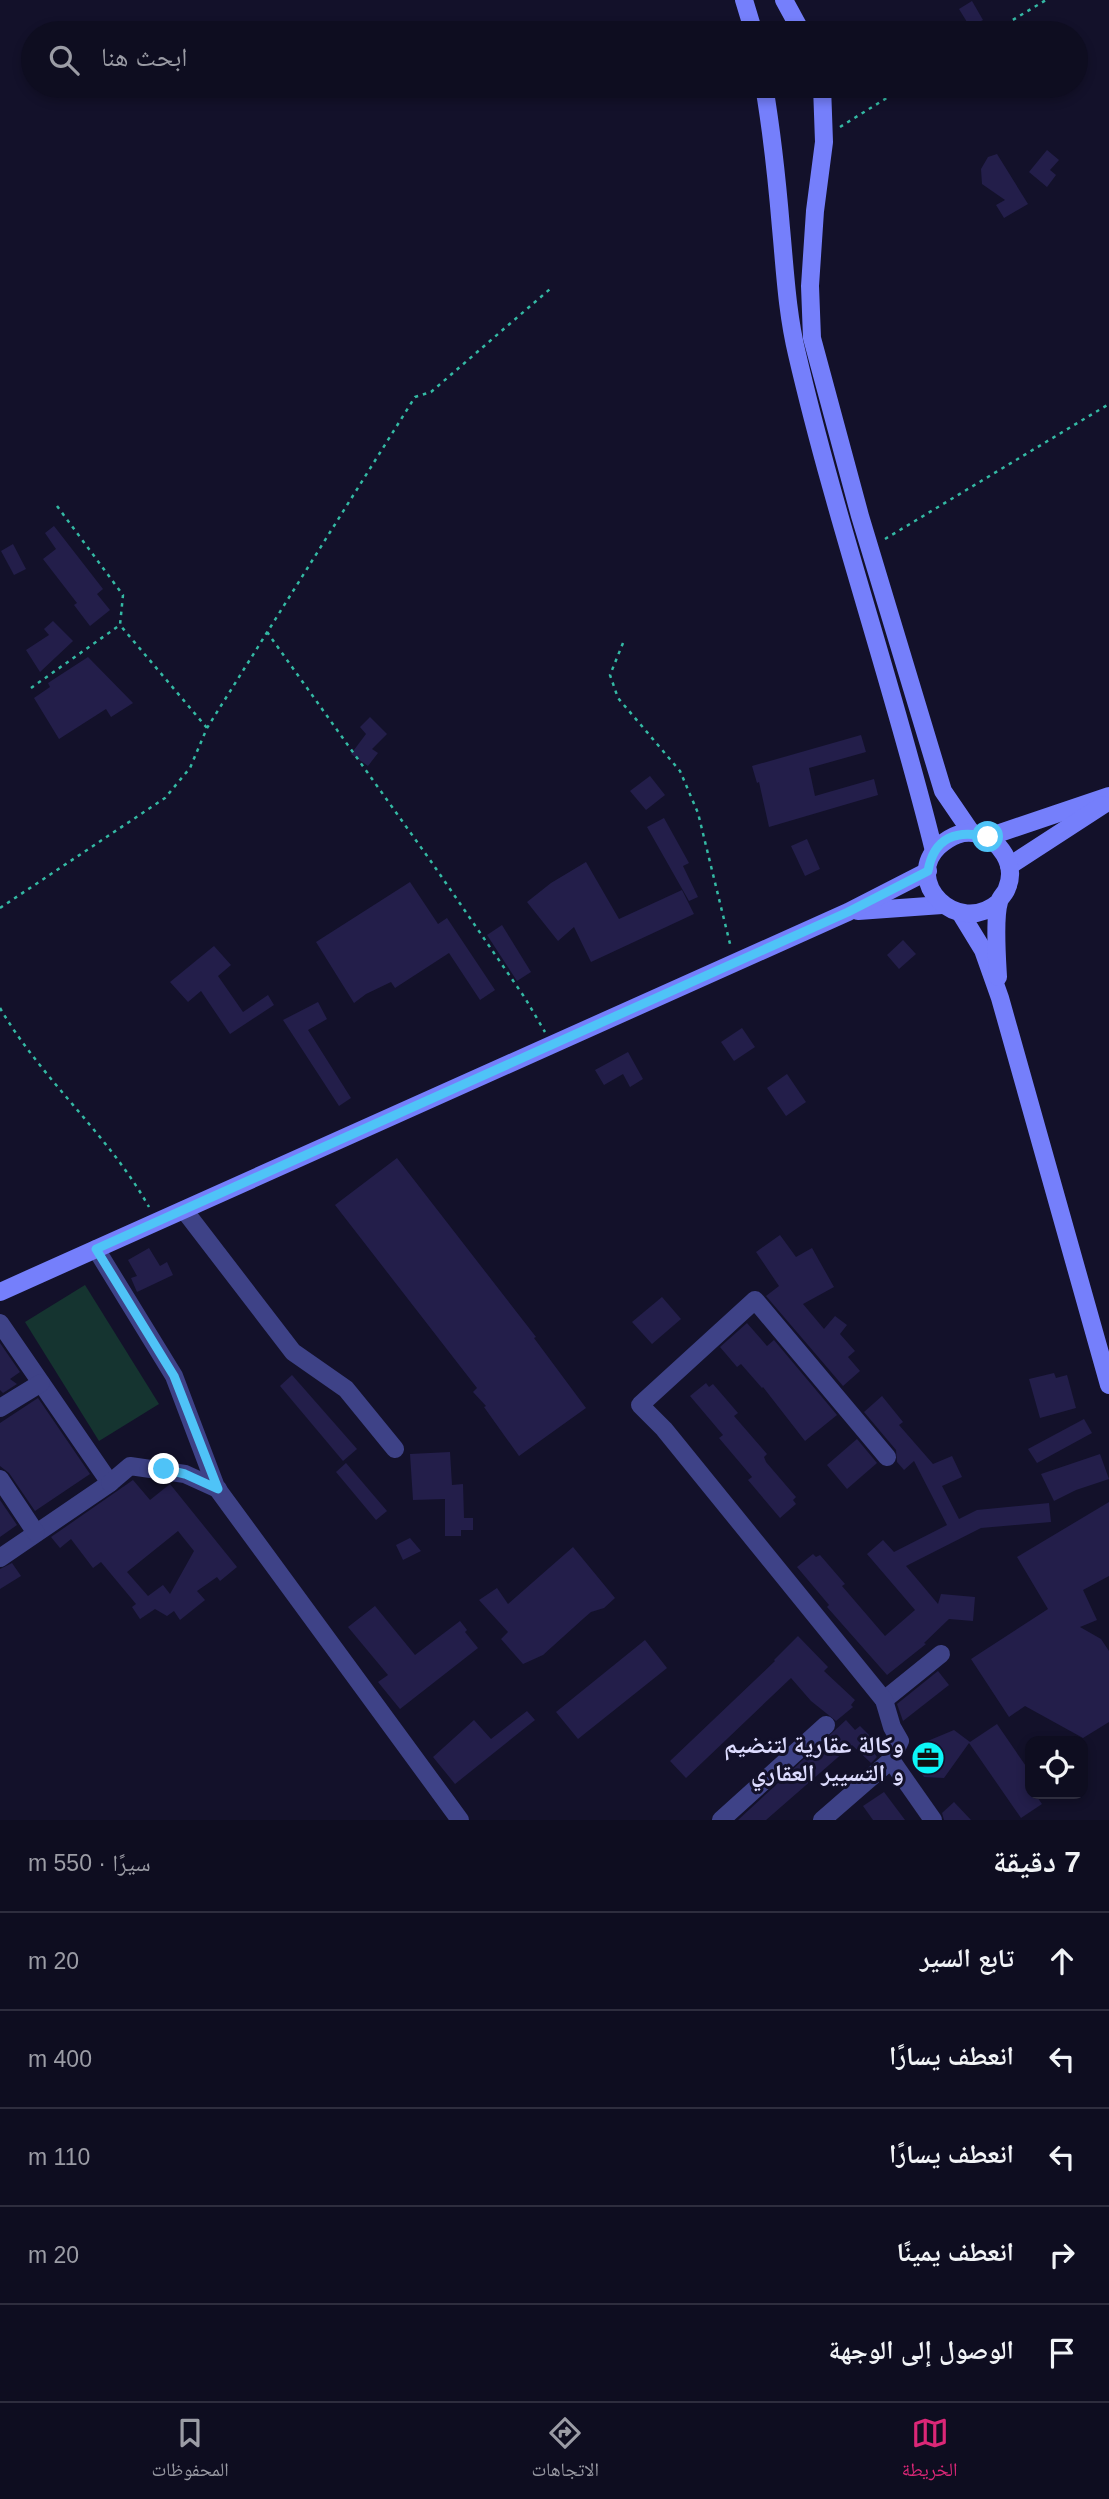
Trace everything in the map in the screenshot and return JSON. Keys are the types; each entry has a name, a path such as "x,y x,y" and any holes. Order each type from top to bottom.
{"main road":[{"path":"744,0 750,21"},
{"path":"784,0 795,21"},
{"path":"766,98 796,352 934,851"},
{"path":"822,98 824,134 811,274 812,338 869,547 943,790 979,835 1003,850 1009,866 1007,888 999,902 996,945 1000,998"},
{"path":"942,905 929,885 928,871 934,851 948,838 979,835 1109,799"},
{"path":"1009,866 1109,799"},
{"path":"0,1292 848,912 928,871"},
{"path":"848,912 942,905 961,914 979,913 999,902"},
{"path":"961,914 983,950 1000,998 1109,1385"}],"street":[{"path":"184,1210 293,1352 346,1389 395,1449"},
{"path":"96,1249 174,1376 218,1489 460,1820"},
{"path":"822,1820 891,1760 901,1741 892,1727 884,1700 664,1429 639,1405 755,1300 887,1457"},
{"path":"0,1323 110,1483"},
{"path":"0,1408 41,1383"},
{"path":"0,1558 131,1466 185,1474 218,1489"},
{"path":"0,1479 37,1533"},
{"path":"884,1700 941,1654"},
{"path":"721,1820 826,1725"},
{"path":"891,1760 933,1820"}],"path":[{"path":"1011,21 1046,0"},
{"path":"824,134 850,122 887,98"},
{"path":"0,908 165,798 190,768 207,729 415,397 431,392 551,289"},
{"path":"869,547 895,534 1109,404"},
{"path":"57,506 123,595 120,625 207,729"},
{"path":"31,688 120,625"},
{"path":"267,632 462,906 525,998 552,1044"},
{"path":"623,643 610,675 618,698 680,771 698,813 735,962"},
{"path":"0,1009 40,1064 97,1133 141,1193 157,1222"}],"green space":[{"path":"85,1285 159,1404 99,1441 25,1322"}],"building":[{"path":"972,1 983,20 966,21 959,9"},
{"path":"1047,150 1059,160 1050,170 1056,175 1047,187 1029,172"},
{"path":"997,154 1028,204 1004,218 996,205 1005,200 982,184 981,169 988,157"},
{"path":"54,526 103,589 97,594 110,610 90,626 74,605 77,603 43,559 56,549 45,533"},
{"path":"13,544 26,569 14,575 1,551"},
{"path":"53,621 73,641 40,672 26,650 49,635 44,629"},
{"path":"88,657 133,703 111,717 106,709 59,739 34,698 50,687 48,683"},
{"path":"370,717 387,734 372,749 378,753 368,766 351,754 366,734 360,727"},
{"path":"861,735 866,752 809,768 815,796 874,779 878,795 769,827 759,782 757,783 752,766"},
{"path":"650,776 665,795 646,810 630,791"},
{"path":"664,818 689,863 683,866 698,897 689,901 647,827"},
{"path":"807,839 820,869 805,876 791,846"},
{"path":"586,862 619,919 682,890 694,914 591,962 574,927 558,941 527,902 551,883"},
{"path":"410,882 438,924 447,918 495,990 480,1000 449,953 395,988 391,982 354,1003 316,942"},
{"path":"502,925 531,972 517,981 487,935"},
{"path":"903,940 916,954 899,969 887,955"},
{"path":"214,946 231,965 218,976 243,1012 268,995 274,1005 230,1034 201,991 188,1002 170,982"},
{"path":"318,1002 327,1019 308,1030 351,1098 339,1106 283,1020"},
{"path":"742,1028 755,1047 734,1061 721,1042"},
{"path":"628,1052 643,1079 630,1087 623,1074 604,1085 595,1070"},
{"path":"787,1074 806,1102 786,1116 767,1088"},
{"path":"397,1158 536,1337 534,1338 586,1408 519,1456 484,1407 486,1406 473,1392 477,1388 335,1205"},
{"path":"780,1235 796,1257 812,1248 834,1287 803,1304 824,1329 835,1316 847,1325 840,1334 855,1351 848,1357 860,1371 843,1386 766,1296 779,1286 756,1252"},
{"path":"149,1248 160,1266 167,1262 173,1275 137,1292 131,1278 137,1276 128,1260"},
{"path":"662,1297 681,1319 652,1344 632,1322"},
{"path":"747,1323 767,1346 774,1340 837,1415 805,1441 763,1387 741,1364 737,1367 720,1347"},
{"path":"0,1343 20,1372 10,1379 17,1384 3,1393 0,1390"},
{"path":"1054,1373 1056,1378 1067,1375 1076,1408 1040,1418 1029,1379"},
{"path":"292,1375 357,1449 343,1461 280,1386"},
{"path":"706,1383 709,1387 713,1384 738,1413 734,1416 767,1454 764,1457 766,1462 796,1497 793,1500 796,1504 780,1518 748,1480 752,1477 719,1438 723,1435 690,1396"},
{"path":"882,1396 903,1422 899,1425 933,1464 952,1456 962,1477 942,1486 959,1519 977,1510 1049,1503 1051,1522 981,1528 906,1566 938,1604 941,1594 975,1597 973,1621 949,1619 924,1643 926,1644 887,1675 827,1607 829,1605 797,1567 813,1554 816,1557 820,1555 845,1584 842,1586 885,1636 915,1610 867,1554 883,1540 894,1552 947,1525 914,1461 904,1470 897,1462 896,1450 864,1412"},
{"path":"38,1398 90,1474 35,1511 9,1473 0,1466 0,1423"},
{"path":"1084,1419 1092,1433 1037,1463 1028,1449"},
{"path":"857,1439 877,1463 847,1489 827,1465"},
{"path":"450,1452 452,1485 463,1484 464,1518 473,1518 473,1530 461,1530 461,1536 445,1536 445,1499 413,1500 410,1454"},
{"path":"1100,1454 1109,1479 1054,1501 1041,1474"},
{"path":"346,1463 387,1511 376,1520 336,1472"},
{"path":"133,1480 150,1500 170,1484 237,1567 220,1581 217,1577 197,1591 205,1600 180,1620 174,1611 167,1616 155,1609 140,1619 132,1607 136,1604 101,1562 93,1568 71,1539 60,1548 51,1537","holes":["178,1531 194,1551 170,1594 163,1585 148,1596 127,1572"]},
{"path":"0,1500 17,1525 0,1537"},
{"path":"1109,1502 1109,1576 1083,1590 1097,1620 1080,1627 1101,1639 1109,1651 1109,1722 1086,1736 1079,1736 1025,1706 1009,1717 971,1659 1048,1609 1017,1557"},
{"path":"410,1538 421,1551 403,1560 396,1545"},
{"path":"573,1547 615,1598 604,1608 591,1612 543,1655 523,1664 501,1639 508,1632 479,1600 497,1588 508,1604"},
{"path":"12,1563 21,1576 0,1589 0,1569"},
{"path":"375,1606 415,1655 460,1621 478,1648 400,1709 378,1682 388,1675 348,1627"},
{"path":"798,1636 828,1667 824,1671 855,1700 851,1705 853,1707 836,1721 811,1701 791,1678 686,1778 670,1761"},
{"path":"645,1640 667,1668 578,1739 556,1712"},
{"path":"938,1671 949,1685 903,1721 897,1704"},
{"path":"527,1711 535,1720 455,1784 433,1757 474,1720 491,1739"},
{"path":"846,1720 855,1730 860,1726 876,1742 870,1748 877,1757 871,1763 852,1745 766,1820 738,1820"},
{"path":"997,1724 1025,1765 1025,1799 1038,1799 1042,1804 1021,1818 969,1743 944,1778 924,1777 914,1761 918,1745 954,1730 970,1742"},
{"path":"884,1792 905,1820 873,1820 863,1806"},
{"path":"954,1802 971,1820 944,1820 942,1813"}],"place":[{"name":"وكالة عقارية لتنضيم و التسيير العقاري","path":"928,1758"}],"route":[{"path":"164,1469 185,1474 218,1489 174,1376 96,1249 848,912 928,871 934,851 948,838 971,832 988,837"}]}
